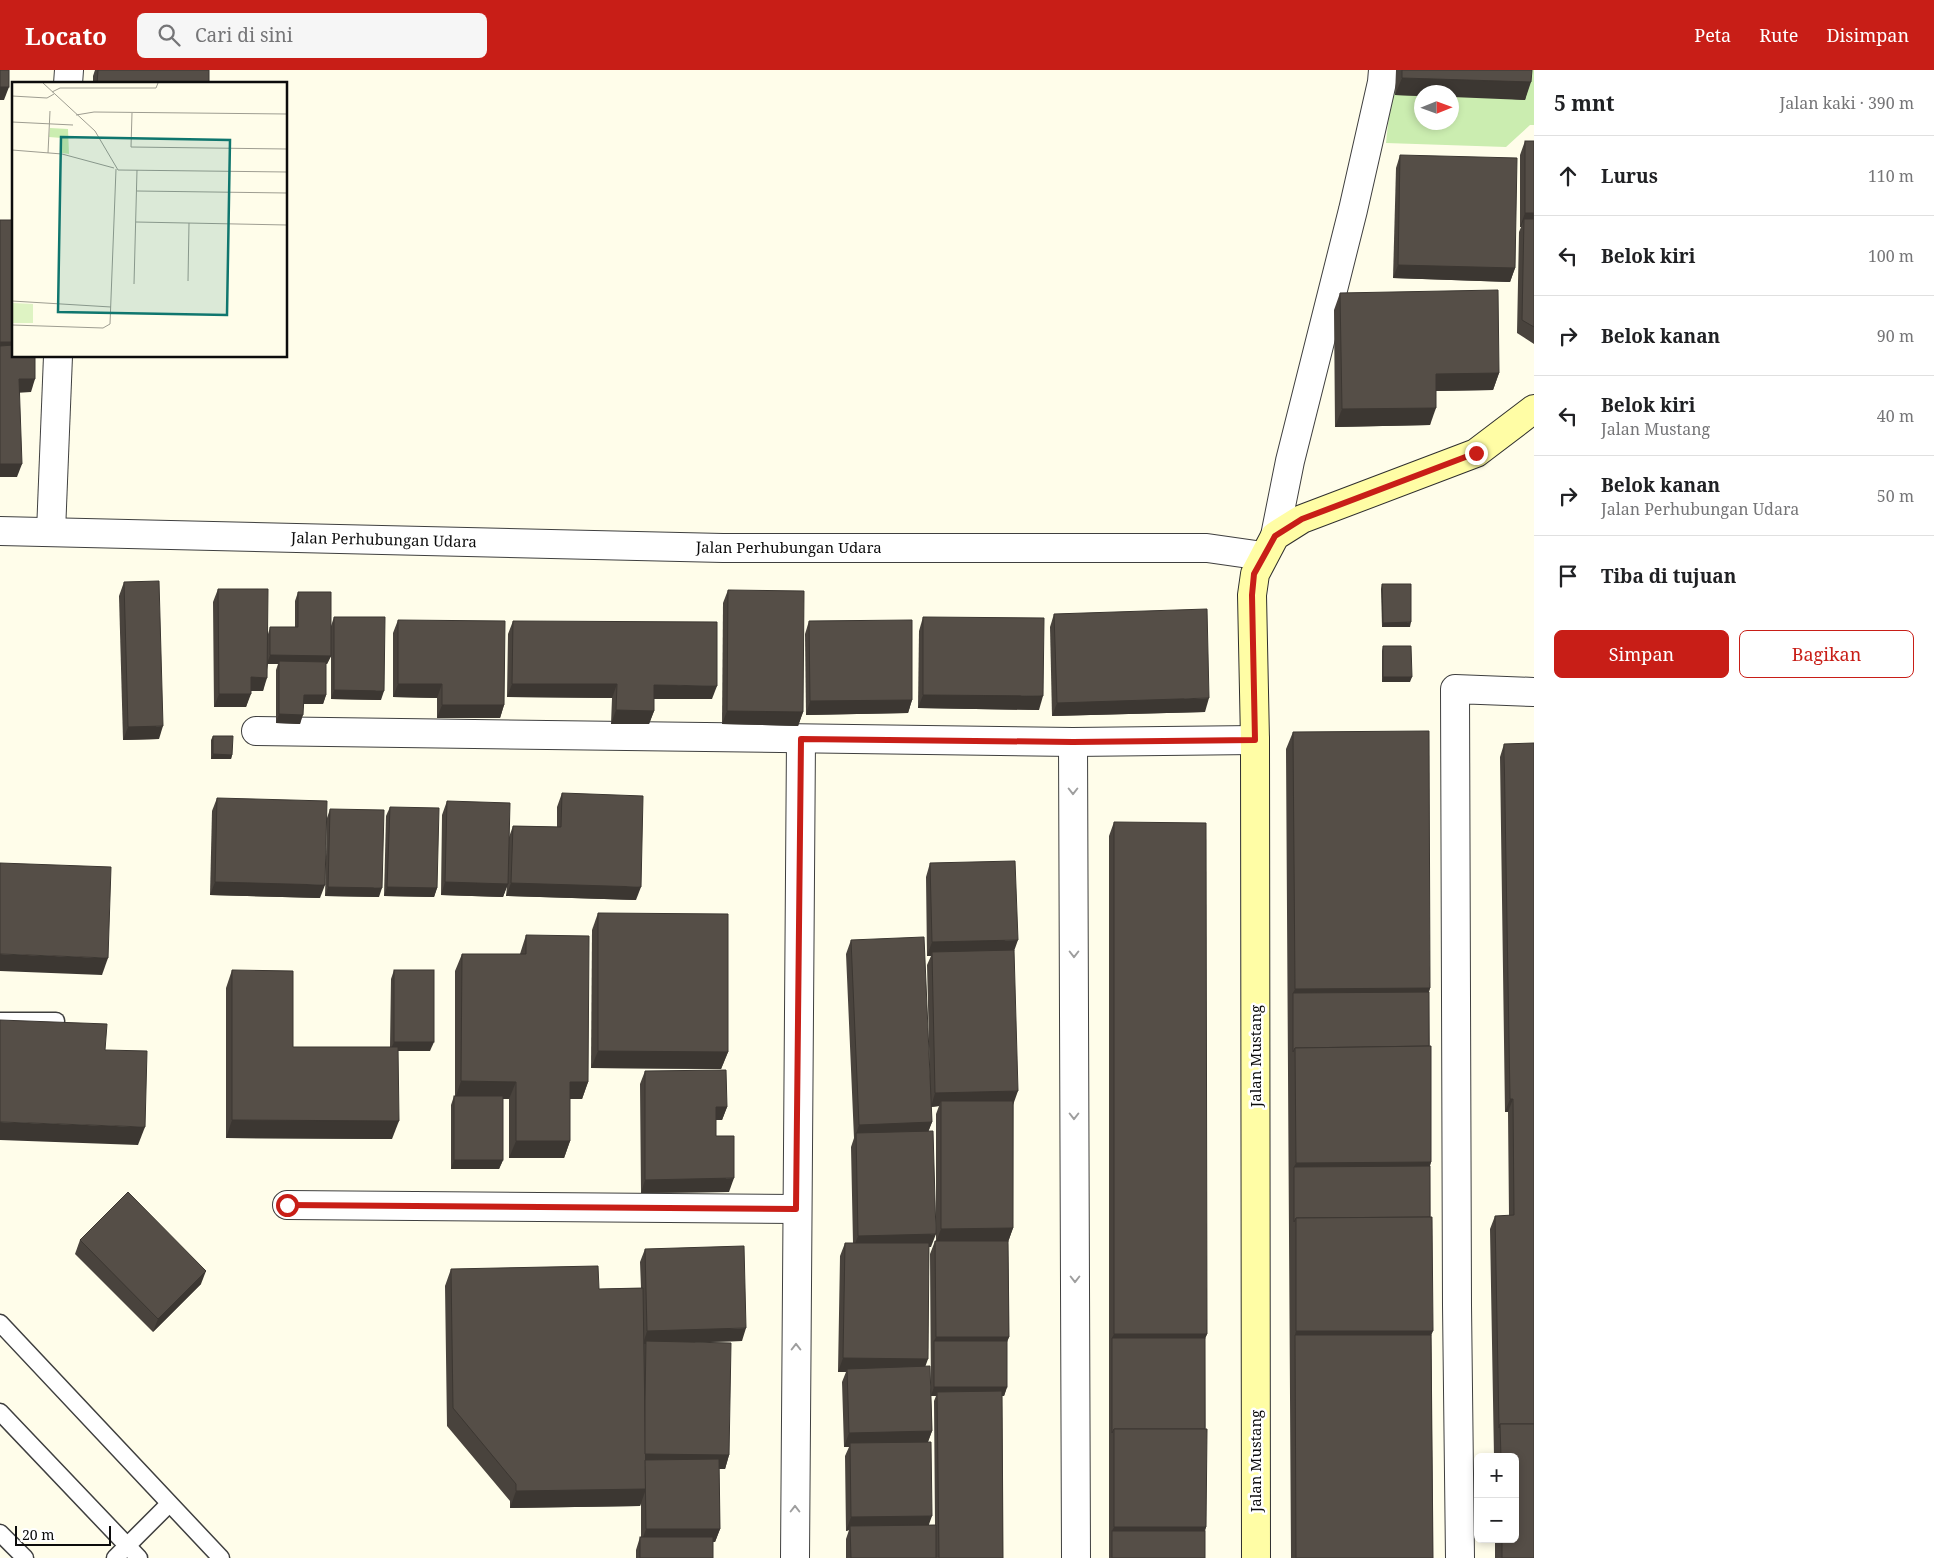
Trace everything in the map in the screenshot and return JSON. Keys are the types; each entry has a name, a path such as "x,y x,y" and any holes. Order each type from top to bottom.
{"main road":[{"path":"1269,546 1302,519 1476,453 1534,410"},
{"name":"Jalan Mustang","path":"1256,1558 1255,740 1252,595 1254,574 1269,546"}],"street":[{"path":"1269,546 1353,210 1382,82 1383,70"},
{"path":"51,532 58,358"},
{"name":"Jalan Perhubungan Udara","path":"0,531 714,548 1207,548 1269,546"},
{"path":"1460,1558 1454,690 1534,692"},
{"path":"256,731 1073,742 1255,740"},
{"path":"795,1558 796,1209 801,739"},
{"path":"1073,742 1076,1558"},
{"path":"287,1205 796,1209"}],"lane":[{"path":"0,1021 56,1021"},
{"path":"0,1323 221,1558"},
{"path":"0,1412 134,1552"},
{"path":"115,1558 134,1552 169,1504"},
{"path":"0,1533 25,1558"}],"green space":[{"path":"1534,70 1534,125 1530,125 1506,147 1386,143 1393,77"}],"building":[{"path":"0,70 9,70 9,87 0,87"},
{"path":"98,70 209,70 209,82 97,82"},
{"path":"1402,70 1532,70 1531,82 1402,78"},
{"path":"1525,141 1534,141 1534,213 1525,213"},
{"path":"1400,155 1517,158 1515,268 1398,265"},
{"path":"1524,219 1534,219 1534,327 1522,320"},
{"path":"0,220 12,220 12,342 0,342"},
{"path":"1498,290 1499,373 1436,374 1436,408 1342,409 1340,293"},
{"path":"12,345 12,358 35,358 35,379 19,379 22,464 0,464 0,346"},
{"path":"159,581 163,726 128,727 124,582"},
{"path":"1382,584 1411,584 1411,622 1383,623"},
{"path":"218,589 268,589 267,678 251,677 251,694 219,694"},
{"path":"728,590 804,591 803,712 727,711"},
{"path":"298,592 331,592 331,656 270,655 270,627 298,627"},
{"path":"1207,609 1209,698 1057,703 1054,614"},
{"path":"334,617 385,617 384,691 334,690"},
{"path":"923,617 1044,618 1043,696 923,695"},
{"path":"398,620 505,621 504,705 442,705 442,684 398,684"},
{"path":"912,620 912,700 810,701 809,621"},
{"path":"513,621 717,622 717,686 654,685 654,711 616,710 617,684 512,684"},
{"path":"1383,646 1411,646 1412,677 1383,677"},
{"path":"279,661 326,662 326,695 304,695 303,715 279,714"},
{"path":"1429,731 1430,988 1295,989 1293,732"},
{"path":"213,736 233,736 232,755 213,754"},
{"path":"1534,743 1534,1424 1500,1424 1499,1428 1495,1216 1514,1215 1513,1099 1510,1099 1504,744"},
{"path":"562,793 643,796 641,887 511,883 513,826 561,827"},
{"path":"217,798 327,801 325,885 215,882"},
{"path":"447,801 510,803 508,884 445,882"},
{"path":"390,807 439,808 437,888 387,887"},
{"path":"330,809 384,810 382,888 328,887"},
{"path":"1114,822 1206,823 1207,1334 1114,1334"},
{"path":"1015,861 1018,940 932,942 930,863"},
{"path":"0,863 111,867 108,958 0,954"},
{"path":"598,913 728,914 728,1052 598,1051"},
{"path":"526,935 589,936 588,1082 570,1082 570,1141 516,1141 516,1082 461,1081 462,954 526,954"},
{"path":"924,937 932,1122 859,1125 851,940"},
{"path":"1014,950 1018,1091 935,1093 932,952"},
{"path":"232,970 293,971 293,1047 398,1047 399,1121 232,1120"},
{"path":"394,970 434,970 434,1042 394,1042"},
{"path":"1429,992 1429,1046 1295,1048 1293,1052 1293,993"},
{"path":"0,1020 107,1024 105,1050 147,1051 145,1127 0,1122"},
{"path":"1431,1046 1431,1162 1296,1163 1295,1048"},
{"path":"726,1070 727,1107 716,1107 716,1136 734,1136 734,1178 645,1180 645,1071"},
{"path":"454,1096 503,1096 503,1160 454,1160"},
{"path":"941,1101 1013,1101 1013,1228 941,1229"},
{"path":"933,1131 936,1234 858,1236 856,1133"},
{"path":"1430,1166 1430,1217 1296,1218 1294,1222 1294,1167"},
{"path":"128,1192 206,1271 158,1319 80,1240"},
{"path":"1432,1217 1433,1331 1296,1331 1296,1218"},
{"path":"935,1241 1008,1241 1009,1337 936,1337"},
{"path":"845,1243 929,1243 928,1359 843,1358"},
{"path":"744,1246 746,1328 647,1331 645,1249"},
{"path":"598,1266 599,1289 643,1288 646,1489 516,1491 516,1484 453,1408 451,1269"},
{"path":"1295,1335 1431,1335 1433,1558 1296,1558"},
{"path":"1112,1338 1205,1338 1205,1429 1114,1429 1112,1433"},
{"path":"646,1341 731,1343 729,1455 645,1454"},
{"path":"934,1341 1007,1341 1007,1387 934,1387"},
{"path":"930,1366 932,1431 849,1433 847,1369"},
{"path":"1002,1391 1003,1558 939,1558 937,1392"},
{"path":"1500,1424 1534,1424 1534,1558 1502,1558 1502,1543 1519,1543 1519,1453 1501,1453"},
{"path":"1114,1429 1207,1429 1206,1527 1114,1527"},
{"path":"931,1442 932,1516 851,1517 850,1443"},
{"path":"719,1459 720,1529 646,1529 645,1460"},
{"path":"936,1525 936,1558 851,1558 850,1526"},
{"path":"1112,1531 1205,1531 1205,1558 1112,1558"},
{"path":"640,1537 713,1537 713,1558 640,1558"}],"route":[{"path":"287,1205 796,1209 801,739 1073,742 1255,740 1252,595 1254,574 1275,536 1302,519 1476,453"}]}
